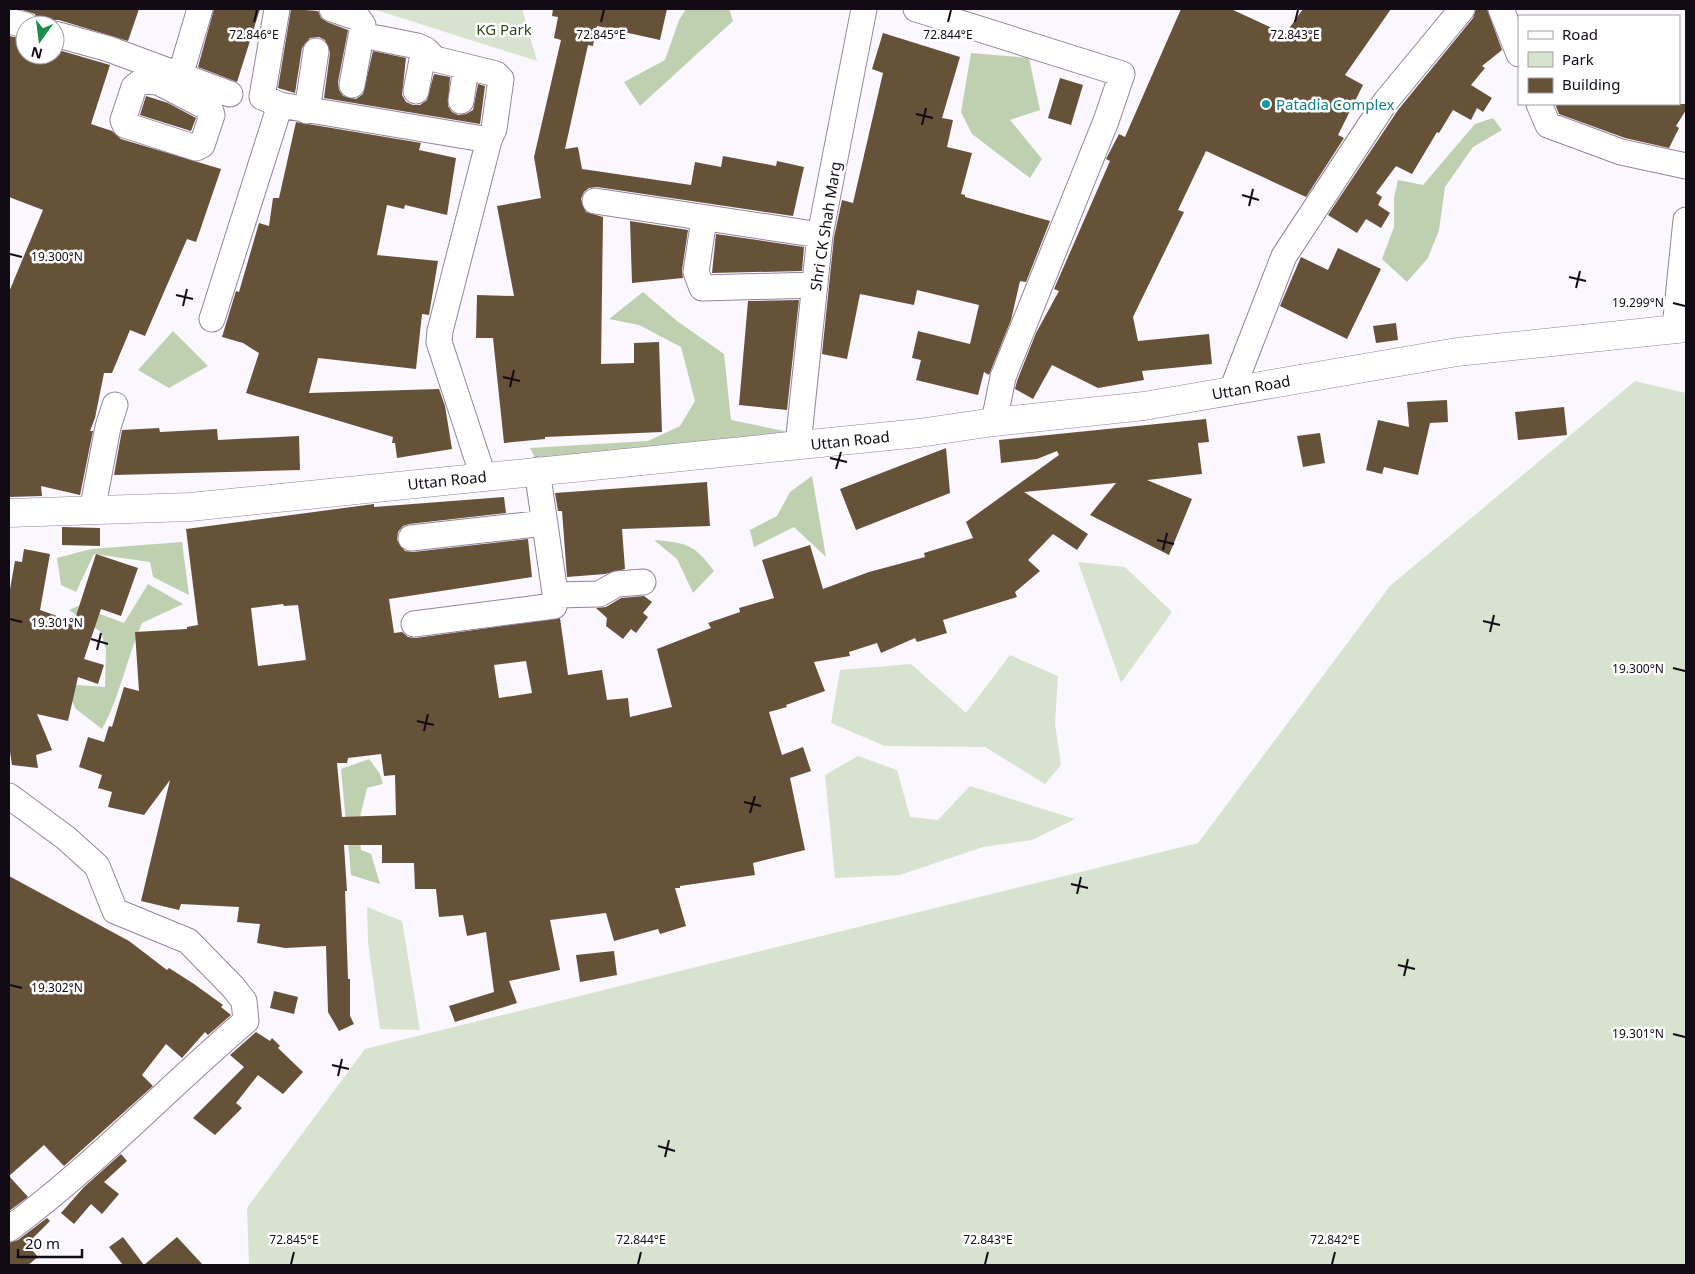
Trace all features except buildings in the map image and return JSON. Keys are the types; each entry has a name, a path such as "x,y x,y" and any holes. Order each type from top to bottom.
{"street":[{"path":"167,76 200,9"},
{"path":"277,9 262,97 280,106 489,140"},
{"path":"332,9 358,18 363,24 352,85"},
{"name":"Shri CK Shah Marg","path":"798,445 820,235 864,9"},
{"path":"916,9 1122,74 1106,121 1003,377 994,422"},
{"path":"1232,390 1284,256 1386,101 1462,9"},
{"path":"1501,9 1518,52"},
{"path":"65,37 109,49 167,76 230,94"},
{"path":"377,38 424,49 436,59 496,74 501,79 494,129 489,140 440,331 439,342 483,476"},
{"path":"416,91 424,49"},
{"path":"307,111 316,51"},
{"path":"461,101 466,67"},
{"path":"1539,105 1548,125 1621,152 1686,166"},
{"path":"212,319 280,106"},
{"path":"595,201 704,219 820,235"},
{"path":"704,219 696,272 702,288 815,285"},
{"path":"1681,328 1686,220"},
{"name":"Uttan Road","path":"9,513 190,507 537,470 919,433 994,422 1144,406 1457,352 1681,328"},
{"path":"92,510 108,426 116,405"},
{"path":"414,624 554,606 556,596 537,470"},
{"path":"411,538 545,523"},
{"path":"556,596 599,594 617,584 643,582"},
{"path":"9,796 66,838 97,866 115,911 188,941 233,987 244,1001 246,1021 201,1059 61,1190 9,1230"}],"green space":[{"name":"KG Park","path":"373,9 522,9 537,61"},
{"path":"686,9 729,9 733,21 640,106 624,82 665,60 679,20"},
{"path":"971,53 1029,58 1040,110 1010,120 1042,159 1030,178 972,134 961,112"},
{"path":"1493,118 1502,130 1473,147 1445,187 1439,230 1428,258 1407,282 1382,259 1394,227 1394,198 1398,180 1423,185 1475,124"},
{"path":"643,292 677,321 724,354 731,420 799,434 538,463 530,448 648,441 680,426 695,401 681,347 639,325 609,319"},
{"path":"173,331 208,366 169,388 138,370"},
{"path":"1635,381 1686,393 1686,1265 249,1265 247,1208 365,1049 1198,843 1390,586"},
{"path":"812,476 826,557 794,527 754,547 750,530 777,516 790,492"},
{"path":"654,540 689,546 701,555 714,571 693,593 677,559"},
{"path":"182,542 189,595 153,577 150,562 94,554 76,592 61,585 57,558 91,549"},
{"path":"1078,562 1125,567 1172,612 1121,683"},
{"path":"148,584 183,604 142,623 114,704 102,729 76,709 63,684 105,687 106,650 101,632 69,610 78,606 124,623"},
{"path":"1010,655 1058,676 1055,724 1061,765 1045,784 985,747 885,746 831,723 840,670 911,664 966,713"},
{"path":"858,756 897,770 910,817 938,820 970,786 1075,819 1032,840 983,847 900,875 835,878 825,775"},
{"path":"369,759 380,774 383,784 367,788 358,825 361,850 371,854 380,884 351,875 341,769"},
{"path":"367,907 402,921 420,1030 380,1029 368,943"}],"place":[{"name":"Patadia Complex","path":"1266,104"}]}
